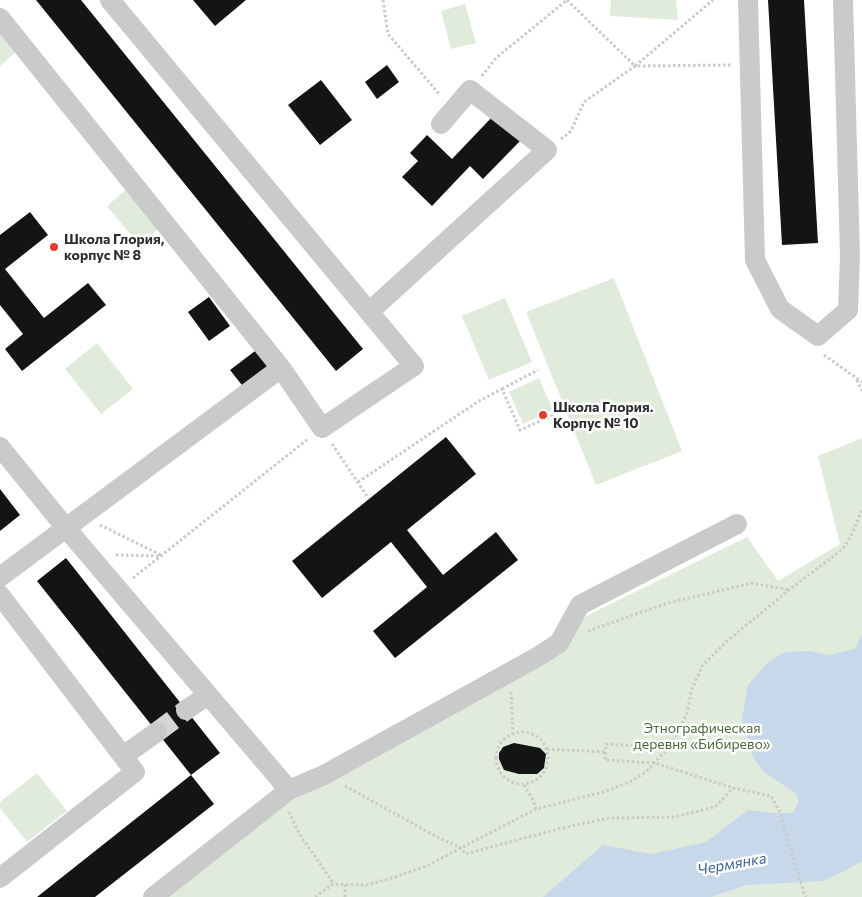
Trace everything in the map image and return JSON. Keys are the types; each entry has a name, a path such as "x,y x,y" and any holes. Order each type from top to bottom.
{"lane":[{"path":"0,18 280,368 322,428 414,366 110,0"},
{"path":"748,0 755,260 780,309 818,336 848,310 862,289"},
{"path":"843,0 850,256 848,310"},
{"path":"369,312 546,150 470,90 447,117"},
{"path":"0,577 280,368"},
{"path":"0,447 74,522 90,555 208,695 285,793"},
{"path":"152,897 285,793 324,775 539,656 559,643 580,605 737,524"},
{"path":"0,594 135,772 0,878"},
{"path":"186,710 208,695"},
{"path":"123,756 156,732"}],"path":[{"path":"383,0 388,34 447,117"},
{"path":"496,58 567,0 635,66 751,65"},
{"path":"546,150 571,132 584,102 635,66 713,0"},
{"path":"818,336 825,355 862,382"},
{"path":"358,482 473,405 538,370"},
{"path":"857,379 862,391"},
{"path":"502,389 520,430 554,415"},
{"path":"119,590 322,428 370,499"},
{"path":"315,897 334,884 367,885 429,865 536,809 603,792 630,782 646,772 668,748 678,732 687,713 692,692 702,666 726,642 789,590 843,549 853,532 862,509"},
{"path":"74,522 163,556"},
{"path":"90,555 163,556"},
{"path":"559,643 668,603 752,583 789,590"},
{"path":"510,686 514,734"},
{"path":"519,732 531,733 541,739 547,749 549,759 547,768 542,777 534,782 524,785 513,784 503,777 497,767 496,755 500,744 508,736 514,734 519,732"},
{"path":"668,748 606,744 605,760 655,763 733,788 771,796 779,810 806,897"},
{"path":"547,749 605,752"},
{"path":"324,775 438,838 461,848 465,854 558,828 609,818 674,817 715,807 733,788"},
{"path":"524,785 536,809"},
{"path":"285,793 300,835 334,884"},
{"path":"345,885 345,897"}],"green space":[{"path":"611,0 676,0 678,20 610,16"},
{"path":"465,4 476,43 451,49 441,11"},
{"path":"0,31 17,51 0,66"},
{"path":"128,188 161,227 139,245 107,206"},
{"path":"614,278 682,451 596,485 526,312"},
{"path":"505,298 532,362 489,380 462,316"},
{"path":"97,343 133,389 101,414 65,369"},
{"path":"539,378 553,410 523,424 509,392"},
{"name":"Этнографическая деревня «Бибирево»","path":"862,438 862,897 165,897 283,803 552,655 586,616 747,537 778,581 840,544 818,456"},
{"path":"37,773 67,811 27,842 0,808 0,802"}],"water":[{"name":"Чермянка","path":"862,634 862,861 822,881 746,885 711,897 543,897 603,845 651,854 706,842 748,810 793,813 799,801 795,793 764,772 753,757 742,719 748,685 768,662 785,652 809,651 829,655 855,649"}],"building":[{"path":"36,0 81,0 363,349 336,371"},
{"path":"193,0 246,0 215,26"},
{"path":"768,0 804,0 818,243 782,245"},
{"path":"387,65 399,82 377,99 365,82"},
{"path":"321,80 352,120 320,145 288,105"},
{"path":"493,116 520,141 483,179 470,166 432,206 402,177 418,161 410,153 427,135 452,159"},
{"path":"30,212 48,235 5,269 44,318 88,283 106,305 22,371 5,349 23,334 0,305 0,235"},
{"path":"209,297 230,326 209,341 188,312"},
{"path":"259,348 274,367 245,389 230,370"},
{"path":"446,437 476,474 407,530 443,575 496,532 518,560 395,658 373,631 427,587 391,542 322,598 292,561"},
{"path":"0,489 20,515 0,531"},
{"path":"66,558 220,753 191,775 37,581"},
{"path":"514,743 540,748 546,754 544,768 537,774 519,774 504,770 499,759 499,753 503,747"},
{"path":"191,775 214,804 95,897 37,897"}],"tunnel":[{"path":"157,732 186,710"}],"place":[{"name":"Школа Глория, корпус № 8","path":"54,247"},
{"name":"Школа Глория. Корпус № 10","path":"543,415"}]}
